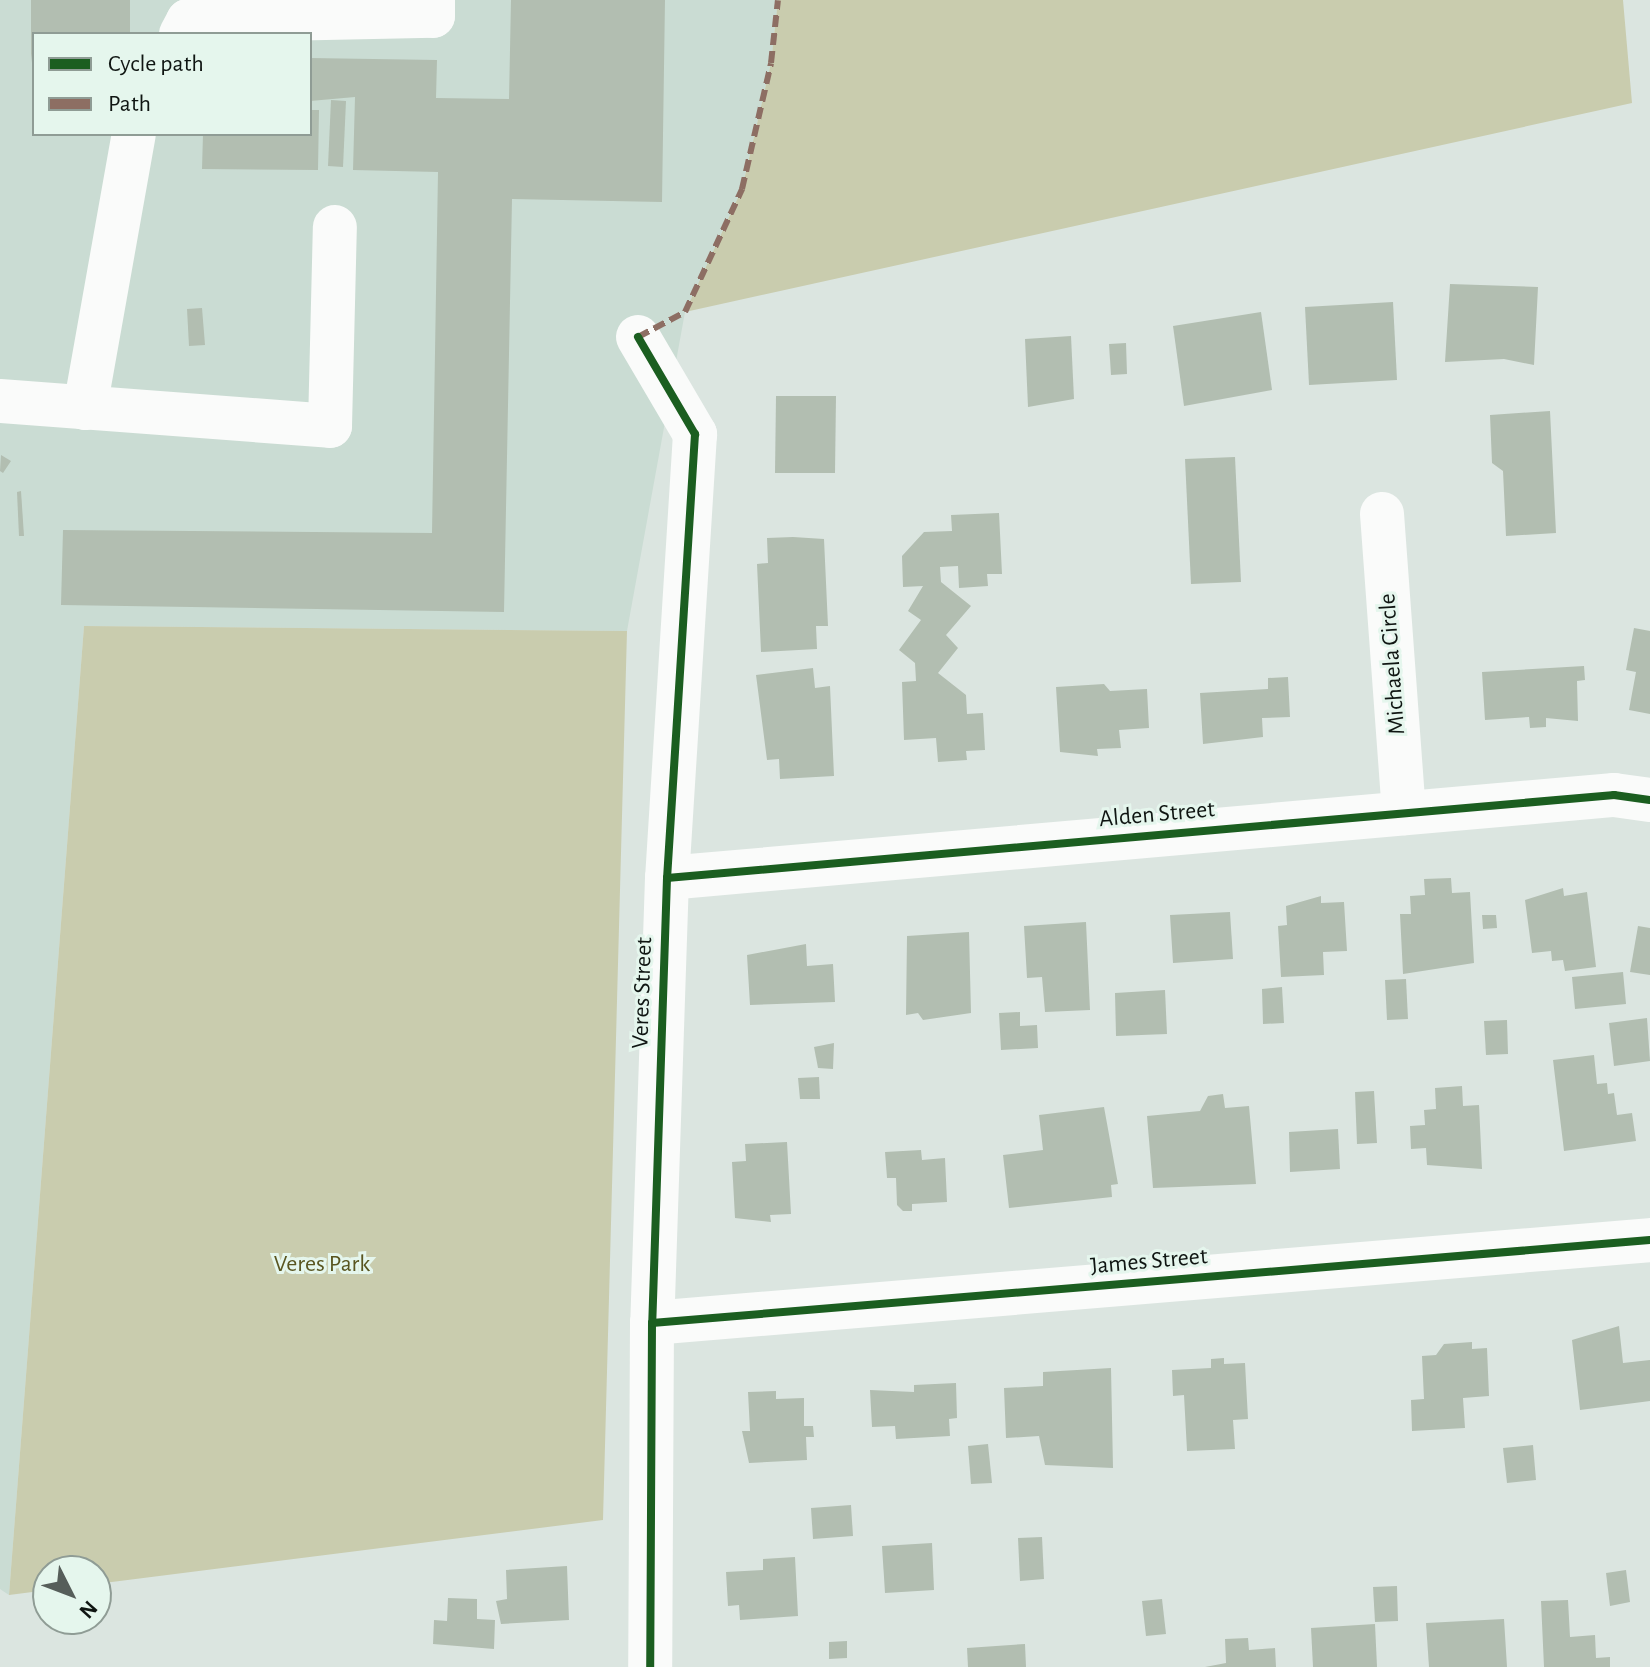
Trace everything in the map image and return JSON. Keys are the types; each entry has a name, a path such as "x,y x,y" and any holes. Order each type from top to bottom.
{"street":[{"path":"182,32 188,21 292,10 433,16 433,0"},
{"path":"85,408 134,136"},
{"path":"0,401 330,426 335,227"},
{"name":"Veres Street","path":"638,337 695,434 667,878 652,1323 650,1667"},
{"name":"Michaela Circle","path":"1382,514 1404,813"},
{"name":"Alden Street","path":"667,878 1614,795 1650,800"},
{"name":"James Street","path":"652,1323 1650,1240"}],"shaded area":[{"path":"0,0 778,0 771,63 742,189 685,312 627,631 84,626 9,1595 0,1589"}],"green space":[{"path":"778,0 1623,0 1632,103 685,312 742,189 771,63"},
{"name":"Veres Park","path":"84,626 627,631 603,1520 112,1582 112,1555 32,1555 32,1592 9,1595"}],"building":[{"path":"31,0 130,0 130,32 32,32 31,63"},
{"path":"511,0 665,0 662,202 512,199 504,612 61,605 63,530 432,533 438,172 353,170 355,97 312,101 312,58 437,60 436,98 509,99"},
{"path":"331,100 346,101 343,167 328,166"},
{"path":"312,110 319,110 318,170 202,169 203,136 312,136"},
{"path":"1450,284 1538,287 1534,365 1504,359 1445,362"},
{"path":"1393,302 1397,380 1309,385 1305,307"},
{"path":"202,308 205,345 189,346 187,309"},
{"path":"1261,312 1272,390 1184,406 1173,326"},
{"path":"1071,336 1074,399 1028,407 1025,339"},
{"path":"1126,343 1127,374 1111,375 1109,344"},
{"path":"776,396 836,396 835,473 775,473"},
{"path":"1550,411 1556,533 1506,536 1503,471 1492,463 1490,415"},
{"path":"1,455 11,461 3,473 0,471"},
{"path":"1235,457 1241,582 1191,584 1185,459"},
{"path":"21,491 24,536 19,536 17,492"},
{"path":"999,513 1002,574 987,574 988,586 959,588 958,566 940,567 941,582 971,606 946,635 958,648 938,673 966,695 967,714 983,713 985,750 966,751 967,760 938,762 936,738 904,740 902,682 916,681 915,663 899,650 921,620 908,611 923,586 903,587 902,556 924,532 952,531 951,515"},
{"path":"767,538 824,539 828,626 816,626 817,649 761,652 757,564 768,563"},
{"path":"1634,628 1650,631 1650,714 1629,710 1636,672 1626,670"},
{"path":"1584,666 1585,680 1577,681 1578,721 1546,718 1546,727 1530,728 1529,717 1485,720 1482,672"},
{"path":"813,668 815,688 830,686 834,776 780,779 779,759 767,760 756,675"},
{"path":"1288,677 1290,717 1262,718 1263,737 1203,744 1200,693 1268,689 1268,678"},
{"path":"1104,684 1110,691 1147,689 1149,728 1119,730 1121,748 1097,749 1098,756 1060,752 1056,687"},
{"path":"1451,878 1452,893 1470,892 1474,963 1403,974 1400,914 1411,914 1410,896 1425,895 1424,879"},
{"path":"1563,888 1564,896 1587,892 1596,967 1565,971 1563,960 1552,961 1551,951 1532,953 1525,900"},
{"path":"1321,896 1321,903 1344,902 1347,951 1323,952 1324,975 1281,977 1278,926 1287,925 1286,906"},
{"path":"1230,912 1233,959 1173,963 1170,915"},
{"path":"1482,915 1496,915 1497,928 1483,929"},
{"path":"1086,922 1090,1010 1045,1012 1042,977 1027,978 1024,926"},
{"path":"1638,926 1650,928 1650,975 1630,972"},
{"path":"969,932 971,1013 923,1020 918,1013 906,1015 907,936"},
{"path":"806,944 807,966 833,964 835,1002 750,1005 747,955"},
{"path":"1623,972 1626,1004 1575,1009 1572,977"},
{"path":"1406,979 1408,1019 1387,1020 1385,980"},
{"path":"1282,987 1284,1023 1263,1024 1262,989"},
{"path":"1165,990 1167,1034 1116,1036 1115,993"},
{"path":"1020,1012 1020,1026 1037,1025 1038,1048 1001,1050 999,1013"},
{"path":"1647,1018 1650,1061 1614,1066 1609,1023"},
{"path":"1507,1020 1508,1054 1486,1055 1484,1021"},
{"path":"834,1043 833,1069 818,1068 814,1047"},
{"path":"1594,1055 1597,1084 1607,1083 1608,1094 1614,1093 1617,1115 1632,1113 1636,1141 1564,1151 1553,1060"},
{"path":"819,1077 820,1099 800,1099 798,1078"},
{"path":"1462,1086 1463,1106 1479,1105 1482,1169 1427,1165 1426,1148 1411,1149 1410,1126 1425,1125 1424,1110 1436,1109 1435,1088"},
{"path":"1374,1091 1377,1143 1357,1144 1355,1092"},
{"path":"1223,1094 1225,1108 1249,1106 1256,1184 1153,1188 1147,1116 1200,1111 1208,1096"},
{"path":"1104,1107 1118,1184 1111,1185 1112,1197 1009,1208 1003,1155 1043,1150 1039,1115"},
{"path":"1338,1129 1340,1169 1290,1172 1289,1132"},
{"path":"787,1142 791,1214 770,1215 771,1222 735,1218 732,1162 746,1161 745,1144"},
{"path":"921,1150 922,1160 945,1158 947,1202 912,1204 912,1211 903,1211 897,1205 896,1178 887,1178 885,1152"},
{"path":"1619,1326 1623,1363 1650,1360 1650,1401 1580,1410 1572,1340"},
{"path":"1472,1342 1472,1349 1487,1348 1489,1396 1463,1398 1465,1428 1412,1431 1411,1400 1424,1399 1422,1356 1436,1355 1444,1344"},
{"path":"1224,1358 1224,1364 1245,1363 1248,1419 1233,1420 1235,1449 1187,1451 1184,1395 1173,1396 1172,1370 1211,1368 1211,1359"},
{"path":"1111,1368 1113,1468 1045,1465 1039,1436 1006,1438 1004,1388 1043,1386 1043,1372"},
{"path":"956,1383 957,1418 949,1419 950,1436 896,1439 895,1426 872,1427 870,1390 914,1392 914,1385"},
{"path":"776,1391 776,1399 804,1398 804,1426 813,1426 814,1437 806,1437 807,1460 749,1463 742,1431 750,1431 748,1392"},
{"path":"988,1444 992,1483 971,1484 968,1446"},
{"path":"1533,1445 1536,1480 1507,1483 1503,1448"},
{"path":"851,1505 853,1536 813,1539 811,1508"},
{"path":"1042,1537 1044,1579 1020,1581 1018,1538"},
{"path":"932,1543 934,1590 885,1593 882,1546"},
{"path":"795,1557 798,1616 740,1620 739,1605 728,1606 726,1572 763,1570 763,1559"},
{"path":"567,1566 569,1620 501,1624 496,1601 507,1599 506,1570"},
{"path":"1626,1570 1630,1602 1610,1606 1606,1573"},
{"path":"1397,1586 1398,1621 1375,1622 1373,1587"},
{"path":"448,1598 477,1599 477,1619 495,1620 494,1649 433,1644 434,1620 447,1621"},
{"path":"1162,1599 1166,1634 1146,1636 1142,1601"},
{"path":"1568,1600 1570,1637 1595,1635 1596,1658 1610,1657 1610,1667 1544,1667 1541,1601"},
{"path":"1504,1619 1507,1667 1429,1667 1426,1623"},
{"path":"1375,1624 1377,1667 1313,1667 1311,1628"},
{"path":"1248,1638 1249,1650 1275,1648 1276,1667 1205,1667 1226,1663 1225,1639"},
{"path":"847,1641 847,1658 829,1659 829,1642"},
{"path":"1025,1644 1026,1667 968,1667 967,1648"}],"marked path":[{"path":"638,337 685,312 742,189 771,63 778,0"}],"cycle path":[{"path":"638,337 695,434 667,878 652,1323 650,1667"},
{"path":"667,878 1614,795 1650,800"},
{"path":"652,1323 1650,1240"}]}
